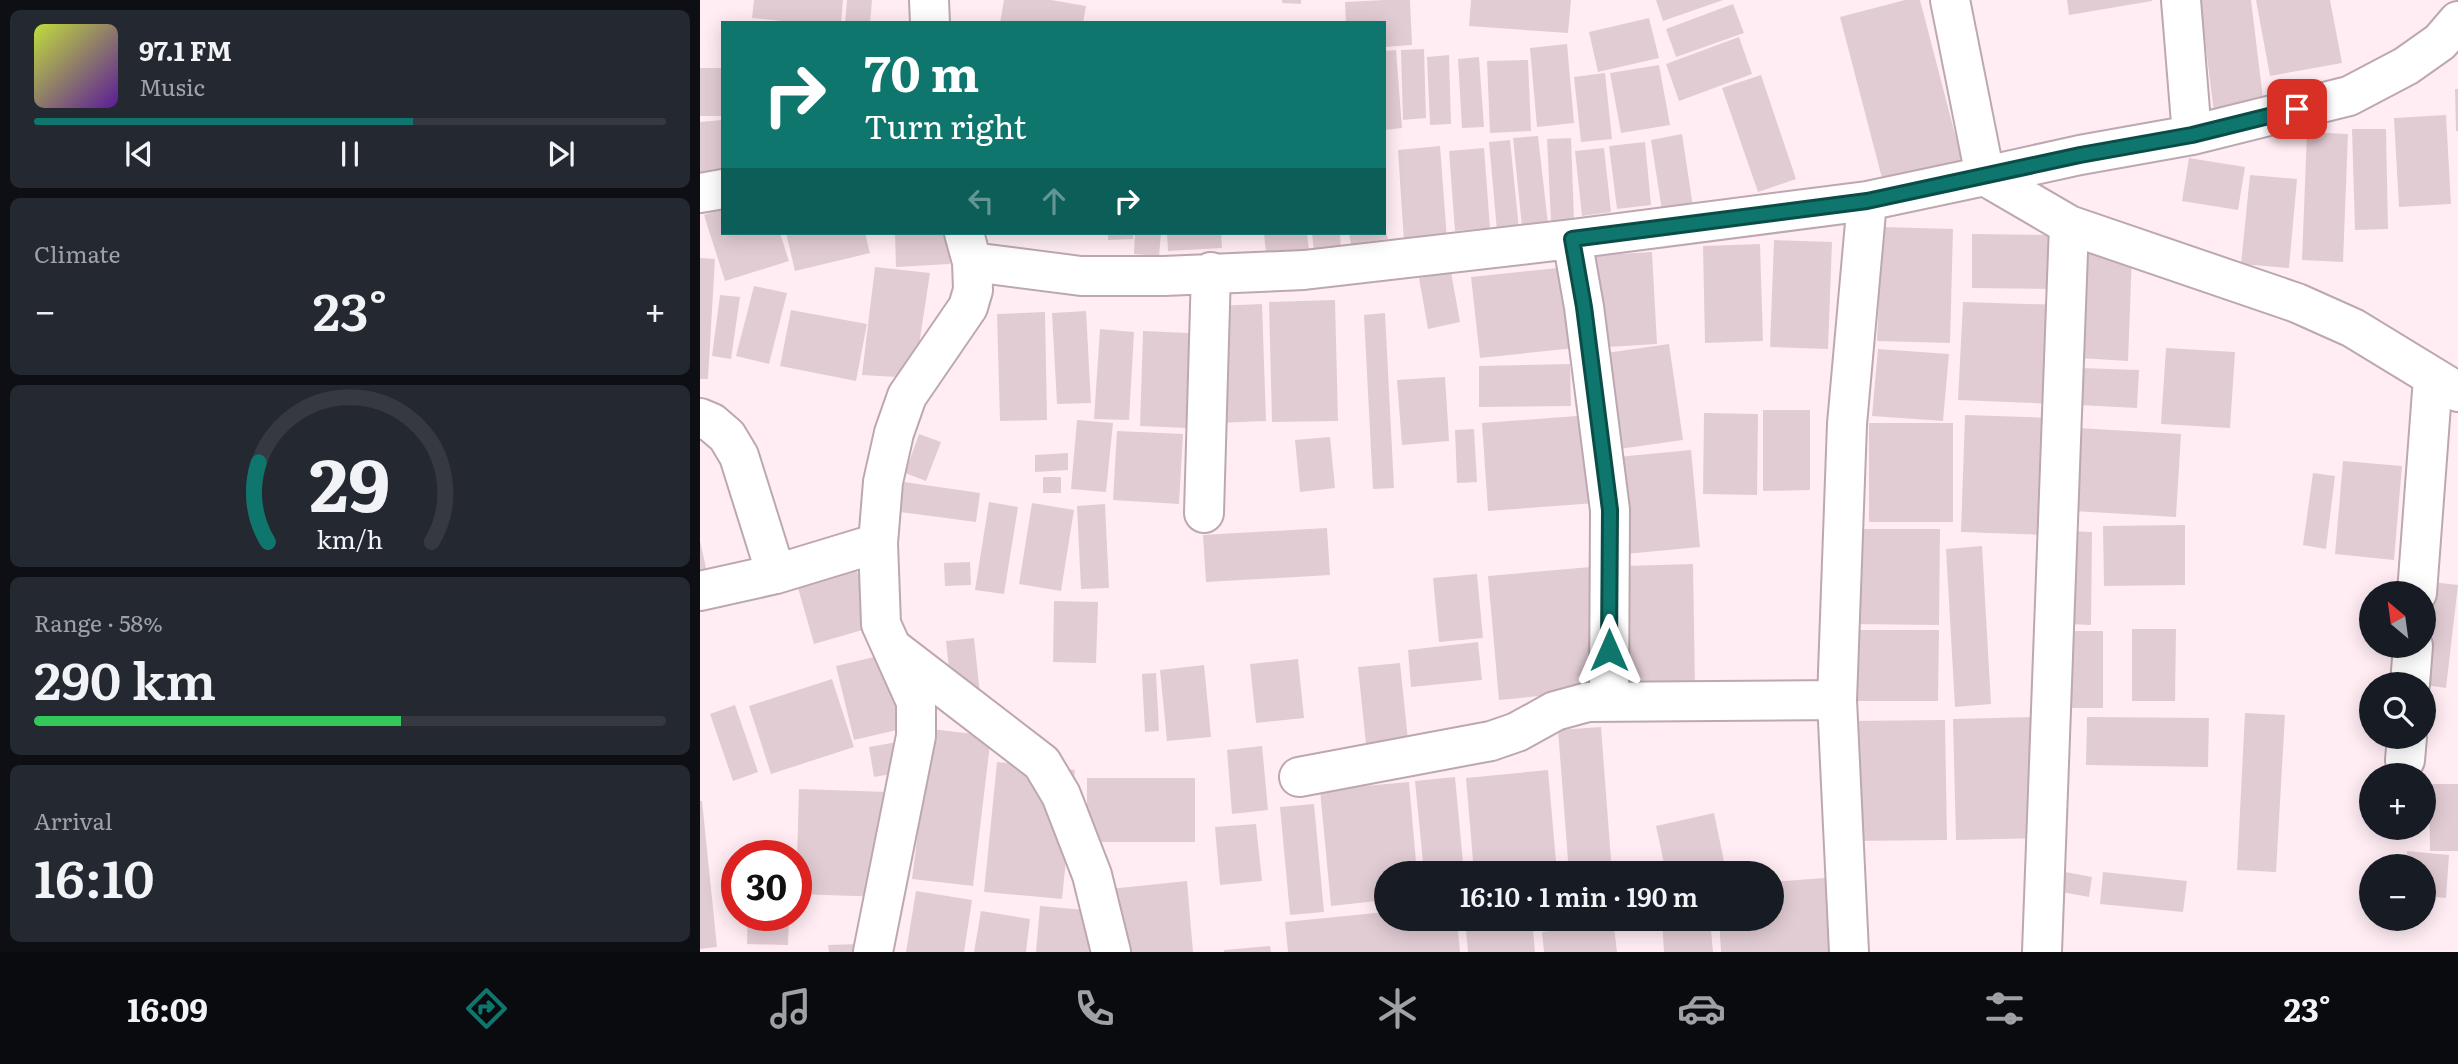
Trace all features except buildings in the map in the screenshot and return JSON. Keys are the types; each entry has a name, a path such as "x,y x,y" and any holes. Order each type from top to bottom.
{"street":[{"path":"929,0 930,21"},
{"path":"1950,0 1985,176 2069,225 2297,303 2353,328 2446,385 2419,581"},
{"path":"2181,0 2192,135"},
{"path":"2457,0 2458,12"},
{"path":"873,952 916,736 916,702 881,624 878,542 883,482 894,433 907,396 968,307 973,290 968,248 1081,276 1164,276 1304,270 1867,201 2080,155 2192,135 2349,96 2406,66 2440,42 2458,21"},
{"path":"700,193 721,190"},
{"path":"1849,952 1837,700 1847,424 1867,201"},
{"path":"2042,952 2069,225"},
{"path":"1572,239 1584,307 1610,510 1609,701"},
{"path":"1204,513 1211,272"},
{"path":"700,418 712,423 727,436 738,456 776,574"},
{"path":"700,591 776,574 878,542"},
{"path":"891,646 1042,763 1061,795 1091,875 1111,952"},
{"path":"1299,776 1491,741 1517,732 1555,711 1588,702 1837,700"}],"route":[{"path":"1609,650 1610,510 1584,307 1572,239 1867,201 2080,155 2192,135 2297,109"}]}
